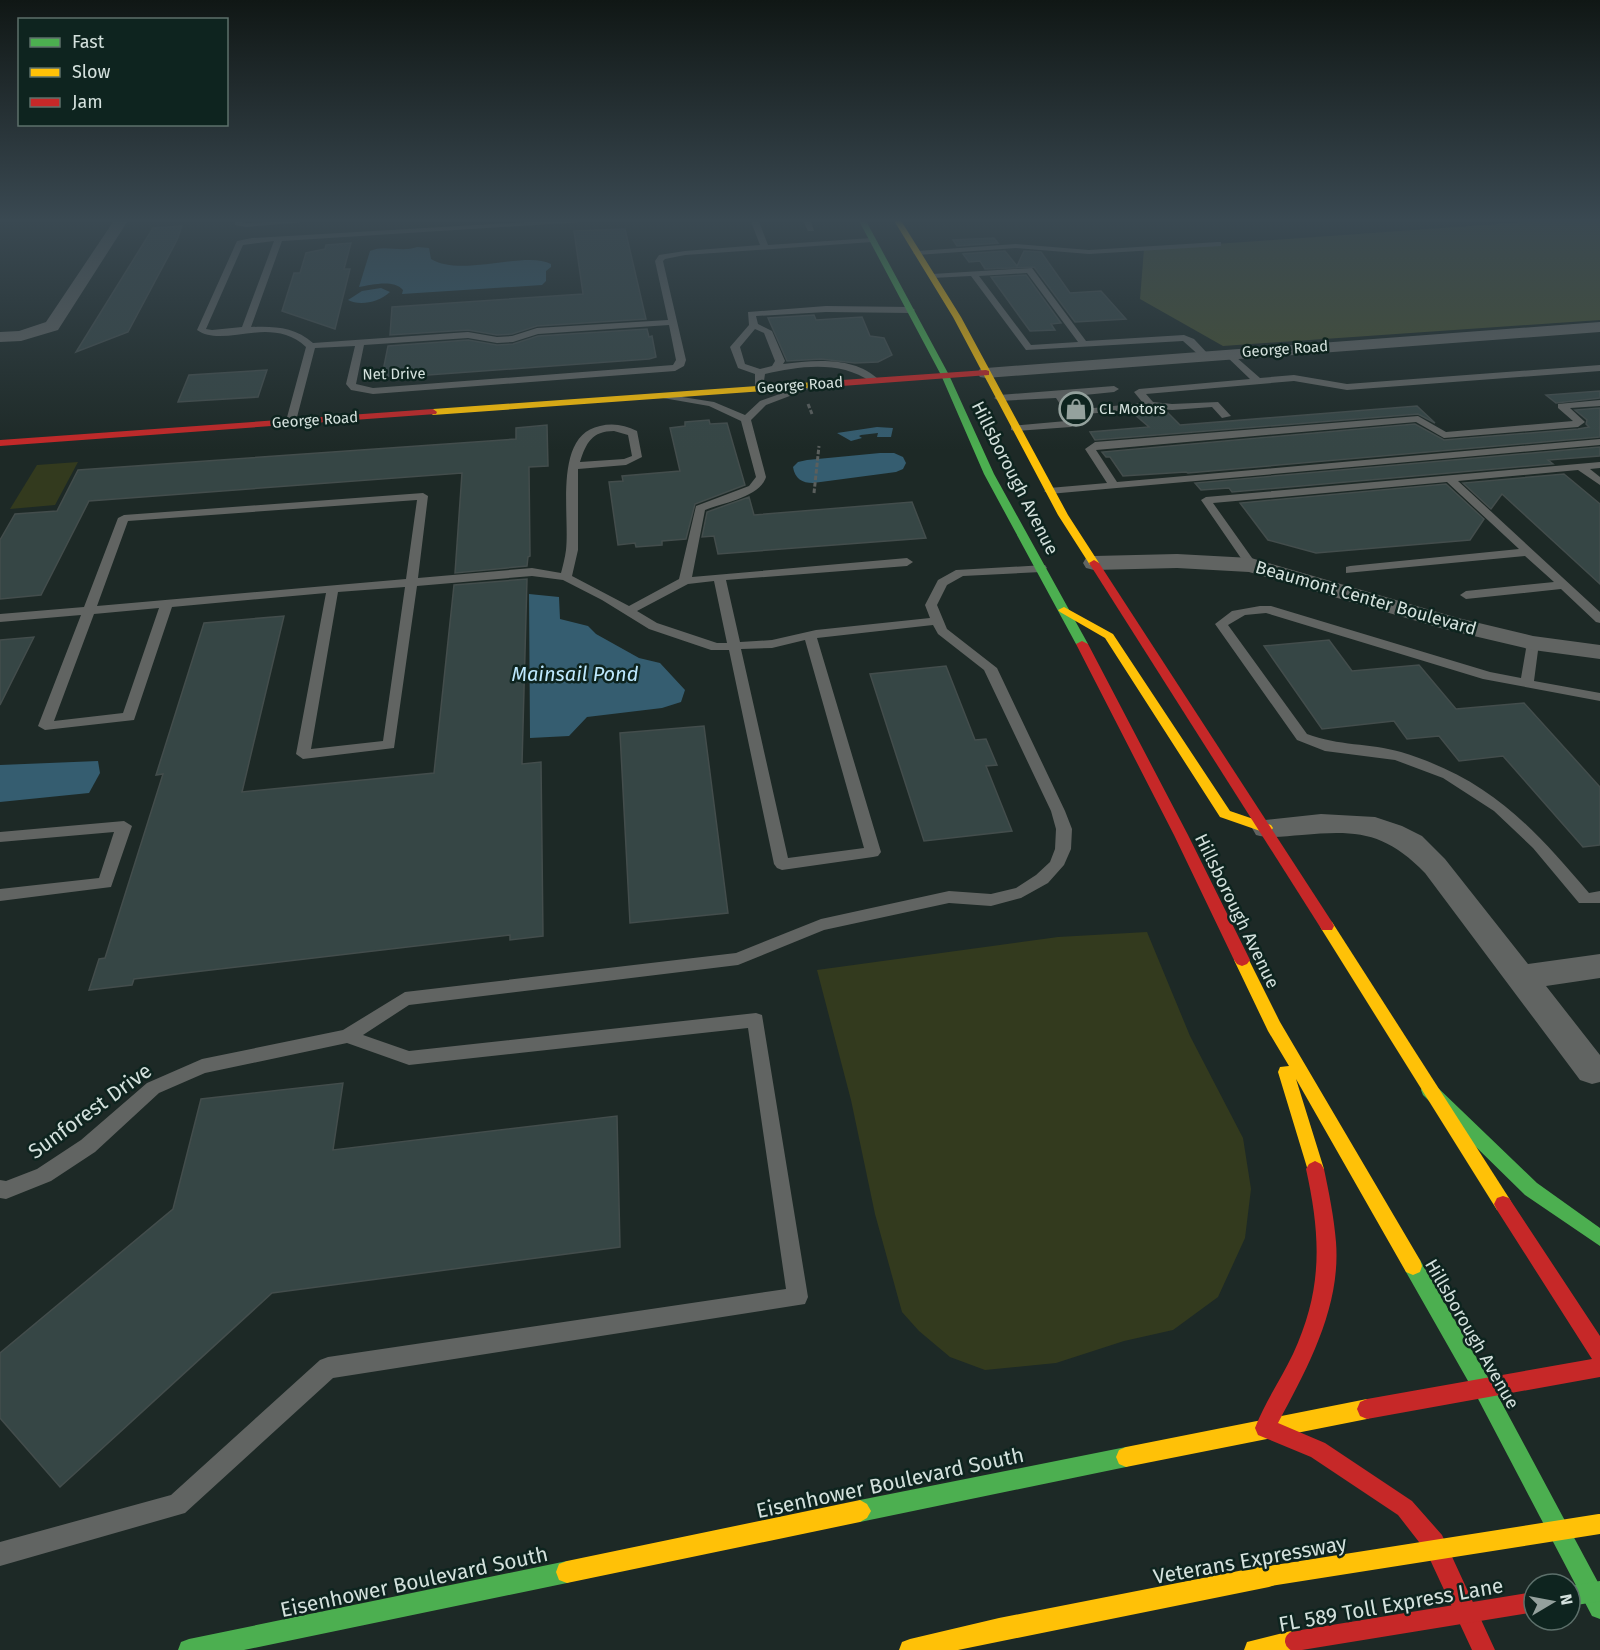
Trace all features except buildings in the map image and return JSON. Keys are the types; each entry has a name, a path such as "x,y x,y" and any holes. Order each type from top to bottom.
{"main road":[{"name":"Hillsborough Avenue","path":"903,296 945,375 986,468 1064,610 1181,835 1274,1026 1483,1388 1600,1608"},
{"name":"Hillsborough Avenue","path":"944,296 1049,490 1094,563 1266,828 1429,1090 1600,1353"},
{"name":"George Road","path":"0,443 986,373"},
{"path":"1064,610 1109,636 1225,814 1266,828"},
{"path":"1274,1026 1318,1183 1325,1219 1329,1260 1324,1298 1313,1329 1299,1365 1265,1428 1318,1450 1405,1508 1434,1543 1484,1650"},
{"path":"1429,1090 1532,1189 1600,1238"},
{"name":"Eisenhower Boulevard South","path":"189,1650 1265,1428 1600,1367"},
{"name":"Veterans Expressway","path":"910,1650 999,1629 1269,1576 1600,1524"},
{"path":"1582,1594 1600,1591"},
{"name":"FL 589 Toll Express Lane","path":"1256,1650 1295,1641 1522,1604"}],"street":[{"path":"0,338 21,336 52,326 72,296"},
{"name":"George Road","path":"986,373 1228,353 1600,327"},
{"name":"Beaumont Center Boulevard","path":"1094,563 1177,561 1251,565 1452,624 1533,643 1600,652"},
{"path":"1266,828 1333,822 1381,829 1409,841 1435,866 1592,1070"},
{"path":"1522,977 1600,966"}],"lane":[{"path":"215,296 201,328 205,332 292,333 304,338 311,346"},
{"path":"245,331 258,296"},
{"name":"Net Drive","path":"667,296 673,322 681,364 667,370 385,390 362,390 354,388 351,384 360,343 468,335 497,340 513,339 537,331 673,322"},
{"path":"990,296 1029,348 1184,338 1191,341 1204,355"},
{"path":"1048,296 1084,344"},
{"path":"754,326 752,314 835,309 911,310"},
{"path":"754,326 768,331 780,362 776,368"},
{"path":"754,326 735,347 741,366 760,372 776,368 833,364 855,368 874,380"},
{"path":"311,346 360,343"},
{"path":"291,421 311,346"},
{"path":"1228,353 1258,381"},
{"path":"1150,405 1139,392 1294,378 1347,387 1600,368"},
{"path":"758,388 761,380 760,372"},
{"path":"746,419 763,403 817,384"},
{"path":"999,398 1114,389"},
{"path":"659,395 711,404 746,419"},
{"path":"1015,428 1071,424 1071,413 1059,395"},
{"path":"1114,485 1090,449 1095,445 1418,419 1444,435 1578,424 1580,422 1561,406 1600,403"},
{"path":"1071,413 1150,405 1172,407 1215,404 1226,416"},
{"path":"685,581 700,508 753,488 759,483 761,477 746,419"},
{"path":"566,577 572,550 573,466 584,438 592,432 617,427 633,433 637,457 626,462 573,466"},
{"path":"1049,490 1600,442"},
{"path":"1251,565 1206,500 1600,465"},
{"path":"1581,467 1600,482"},
{"path":"1450,479 1600,619"},
{"path":"167,603 129,717 45,726 124,518 423,496 389,745 303,754 333,589"},
{"path":"1350,570 1528,552"},
{"path":"628,611 685,581 907,562"},
{"path":"347,1036 405,999 738,959 821,925 948,897 991,900 1021,892 1042,879 1056,865 1063,849 1064,829 1058,811 990,668 942,631 931,605 942,584 950,577 960,573 1041,568"},
{"path":"0,618 532,572 566,577 653,627 716,647 772,645 810,636 938,621"},
{"path":"719,577 782,864 873,852 810,636"},
{"path":"1466,595 1563,585"},
{"path":"1600,697 1488,675 1266,609 1231,614 1221,624 1302,737 1325,746 1398,756 1448,775 1499,807 1538,844 1585,899 1600,897"},
{"path":"1527,683 1533,643"},
{"path":"0,837 124,826 105,883 0,895"},
{"path":"0,1554 177,1505 328,1368 798,1298 756,1020 409,1058 347,1036"},
{"name":"Sunforest Drive","path":"0,1190 6,1190 44,1174 87,1146 153,1088 202,1066 347,1036"}],"path":[{"path":"814,494 819,446"}],"green space":[{"path":"1140,296 1600,296 1600,320 1223,346 1140,299"},
{"path":"78,462 55,505 10,509 37,465"},
{"path":"1147,932 1190,1036 1243,1138 1251,1189 1245,1238 1218,1297 1173,1330 1124,1341 1056,1363 985,1370 950,1357 919,1331 902,1312 875,1214 851,1100 817,970 1058,937"}],"water":[{"path":"354,296 385,296 369,302 358,303 348,300"},
{"path":"877,427 893,428 891,437 877,437 878,433 861,435 859,436 862,438 851,441 837,433"},
{"path":"894,453 903,457 906,463 903,469 896,472 813,483 800,480 795,475 793,467 798,462 807,460"},
{"name":"Mainsail Pond","path":"529,594 559,597 560,619 588,626 596,634 639,658 660,663 685,690 681,702 662,708 587,717 569,736 530,738"},
{"path":"98,761 100,773 89,793 0,802 0,765"}],"traffic: fast":[{"path":"902,296 945,375 989,474 1082,644"},
{"path":"1429,1090 1531,1189 1600,1238"},
{"path":"1413,1266 1483,1388 1600,1608"},
{"path":"860,1511 1126,1457"},
{"path":"189,1650 567,1572"},
{"path":"1582,1594 1600,1591"}],"traffic: slow":[{"path":"944,296 1063,515 1094,563"},
{"path":"433,412 842,383"},
{"path":"1064,610 1109,636 1225,814 1266,828"},
{"path":"1327,926 1503,1204"},
{"path":"1242,960 1274,1026 1413,1266"},
{"path":"1286,1072 1315,1169"},
{"path":"1126,1457 1367,1409"},
{"path":"567,1572 860,1511"},
{"path":"1269,1576 1600,1524"},
{"path":"910,1650 999,1629 1269,1576"},
{"path":"1255,1650 1295,1641"}],"traffic: jam":[{"path":"842,383 986,373"},
{"path":"0,443 433,412"},
{"path":"1094,563 1327,926"},
{"path":"1082,644 1181,835 1242,960"},
{"path":"1265,1428 1299,1362 1312,1333 1321,1304 1326,1275 1327,1244 1324,1209 1315,1169"},
{"path":"1503,1204 1600,1353"},
{"path":"1367,1409 1600,1367"},
{"path":"1265,1428 1318,1450 1405,1508 1434,1543 1484,1650"},
{"path":"1295,1641 1522,1604"}],"place":[{"name":"CL Motors","path":"1076,409"}]}
